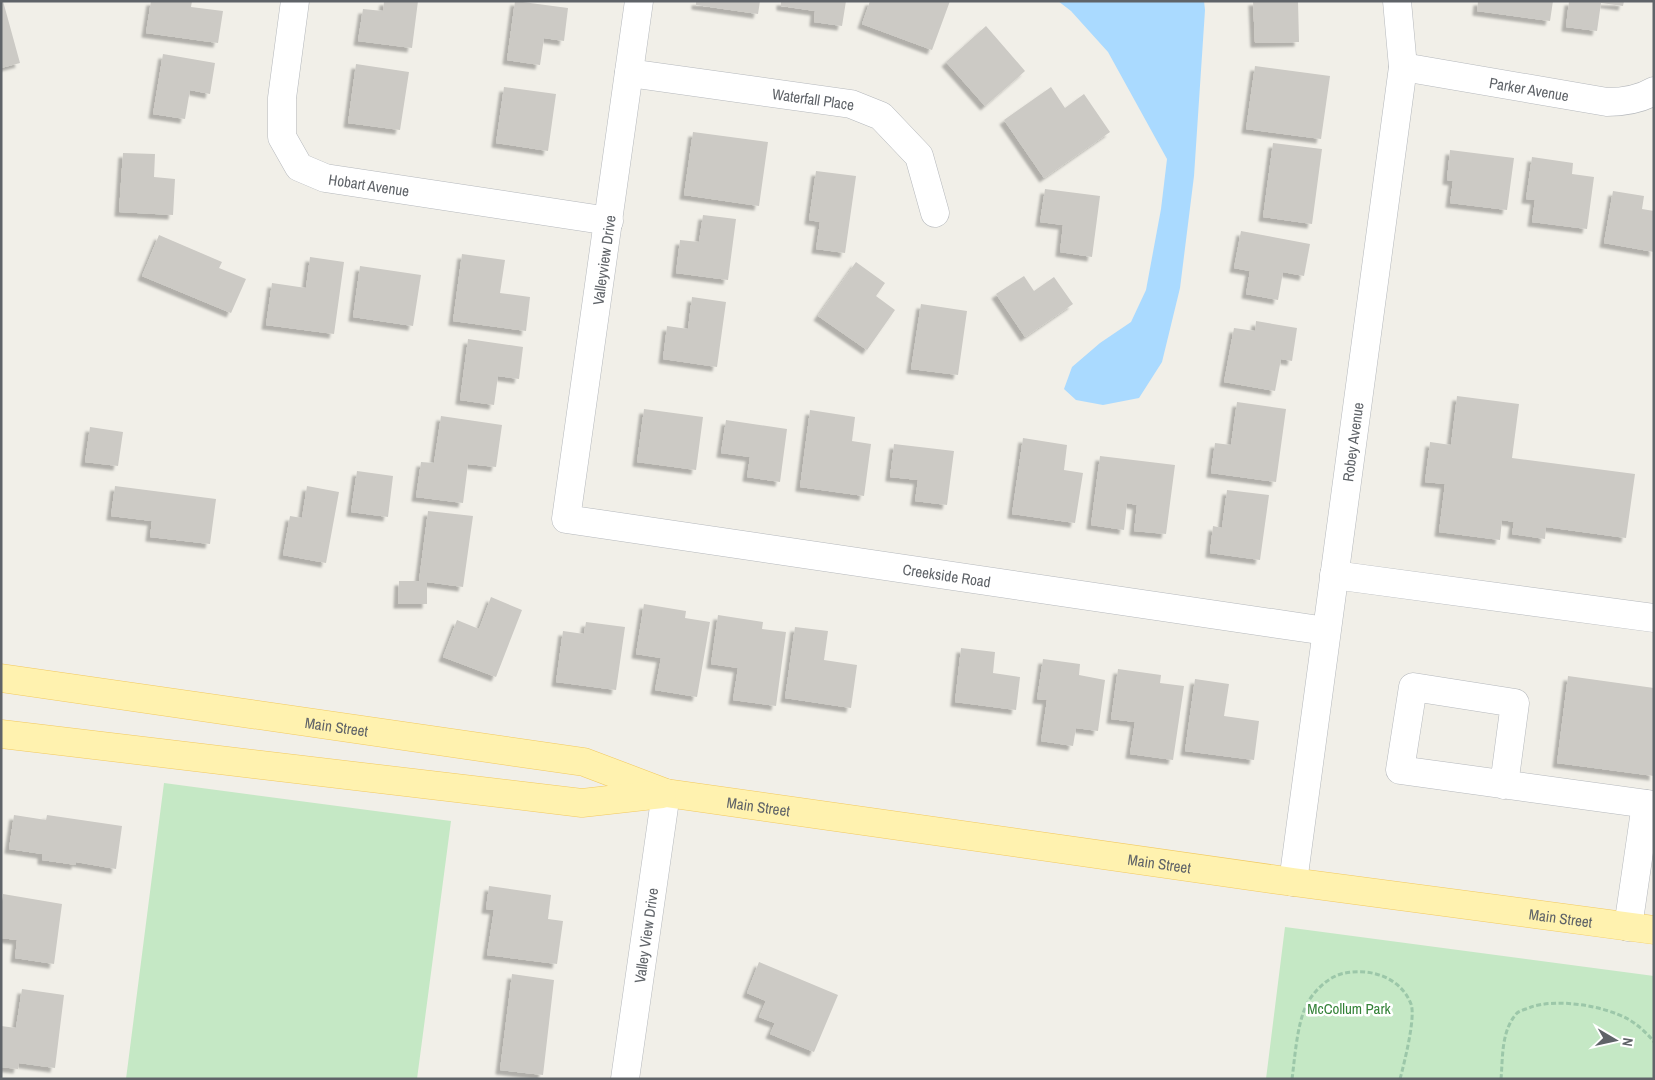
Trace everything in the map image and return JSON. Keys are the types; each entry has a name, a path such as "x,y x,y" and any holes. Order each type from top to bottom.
{"main road":[{"name":"Main Street","path":"1,678 584,762 666,793 1293,882 1641,928"},
{"name":"Main Street","path":"1,734 582,803 666,793"}],"street":[{"name":"Hobart Avenue","path":"295,1 282,98 282,136 299,167 325,178 609,221"},
{"name":"Valleyview Drive","path":"566,519 639,1"},
{"name":"Robey Avenue","path":"1293,882 1403,68 1397,1"},
{"name":"Parker Avenue","path":"1403,68 1607,102 1620,102 1644,97 1654,91"},
{"name":"Waterfall Place","path":"630,73 851,104 867,109 881,116 919,156 935,213"},
{"name":"Creekside Road","path":"566,519 1326,631"},
{"path":"1334,575 1654,618"},
{"path":"1504,785 1516,703 1413,687 1400,770 1504,785 1650,805 1641,928"},
{"name":"Valley View Drive","path":"625,1079 666,793"}],"path":[{"path":"1292,1079 1299,1031 1307,1004 1321,986 1340,974 1364,972 1384,976 1403,988 1412,1006 1410,1032 1400,1079"},
{"path":"1501,1079 1504,1043 1508,1026 1519,1011 1542,1004 1571,1002 1620,1016 1628,1019 1645,1032 1654,1042"}],"green space":[{"path":"164,783 451,821 417,1079 126,1079"},
{"name":"McCollum Park","path":"1285,927 1654,976 1654,1079 1266,1079"}],"water":[{"path":"1058,1 1204,1 1205,10 1194,176 1180,288 1162,362 1139,398 1103,405 1076,400 1064,389 1072,367 1100,343 1131,322 1146,290 1161,209 1167,159 1108,52 1071,11"}],"building":[{"path":"1,1 3,1 20,63 1,68"},
{"path":"151,1 192,1 191,7 223,11 218,43 146,33"},
{"path":"384,1 418,1 412,48 358,41 363,9 383,11"},
{"path":"515,1 568,8 564,41 544,38 540,65 507,60"},
{"path":"696,1 760,1 758,14 696,5"},
{"path":"781,1 846,1 842,26 814,22 815,11 781,6"},
{"path":"870,1 950,1 932,50 862,24"},
{"path":"1253,1 1298,1 1299,42 1255,43"},
{"path":"1478,1 1553,1 1550,21 1477,11"},
{"path":"1569,1 1624,1 1623,6 1601,3 1597,31 1566,27"},
{"path":"986,26 1025,71 985,106 946,62"},
{"path":"163,54 215,63 210,94 190,90 185,119 153,114"},
{"path":"356,64 409,72 400,130 348,123"},
{"path":"1255,66 1330,76 1321,139 1246,129"},
{"path":"504,87 556,94 548,151 496,143"},
{"path":"1051,87 1065,108 1084,94 1110,132 1044,178 1004,120"},
{"path":"693,132 768,142 759,206 684,195"},
{"path":"1273,143 1322,149 1312,224 1263,217"},
{"path":"1450,150 1514,158 1507,210 1450,203 1453,181 1447,180"},
{"path":"123,153 155,154 154,177 175,179 173,215 119,212"},
{"path":"1532,157 1573,163 1572,174 1594,177 1587,229 1532,222 1535,200 1526,199"},
{"path":"816,171 856,176 845,253 816,249 820,222 809,220"},
{"path":"1045,189 1100,196 1092,257 1060,252 1063,225 1040,222"},
{"path":"1613,191 1644,196 1642,209 1654,211 1654,252 1604,243"},
{"path":"703,215 736,219 728,280 676,273 680,240 699,242"},
{"path":"1241,231 1310,244 1304,276 1283,272 1278,300 1246,294 1250,271 1234,268"},
{"path":"159,235 222,262 219,268 246,279 231,313 142,276"},
{"path":"462,254 505,260 500,293 530,297 526,331 453,321"},
{"path":"310,257 344,262 334,334 266,325 272,283 306,288"},
{"path":"856,262 885,283 876,296 895,310 867,350 818,316"},
{"path":"360,266 421,275 413,326 353,317"},
{"path":"1024,276 1034,291 1054,277 1073,304 1025,337 996,294"},
{"path":"692,297 726,302 717,367 663,359 667,326 688,329"},
{"path":"921,304 967,311 958,375 911,369"},
{"path":"1256,321 1297,328 1292,361 1281,359 1275,391 1224,382 1234,328 1255,331"},
{"path":"468,339 523,347 519,379 498,376 494,405 460,400"},
{"path":"1457,396 1519,404 1512,458 1635,474 1626,538 1546,527 1545,539 1512,534 1514,522 1502,520 1500,540 1439,532 1445,484 1425,482 1430,442 1451,445"},
{"path":"1237,402 1286,409 1276,482 1211,473 1215,443 1231,445"},
{"path":"644,409 703,417 696,470 637,462"},
{"path":"810,410 855,417 852,441 871,444 864,496 800,487"},
{"path":"441,416 502,425 496,467 468,464 463,503 416,497 421,462 434,463"},
{"path":"726,420 787,429 780,482 747,477 750,457 721,453"},
{"path":"90,427 123,432 118,466 85,462"},
{"path":"1023,438 1067,445 1064,470 1083,473 1075,523 1012,514"},
{"path":"894,444 954,451 947,505 915,501 918,480 890,477"},
{"path":"1100,456 1175,465 1166,534 1134,531 1137,505 1127,503 1124,530 1091,525"},
{"path":"357,471 393,476 388,517 351,512"},
{"path":"115,486 216,499 210,544 150,537 152,521 111,516"},
{"path":"307,486 339,492 326,563 283,555 290,516 302,518"},
{"path":"1227,490 1269,495 1260,560 1210,553 1213,526 1222,528"},
{"path":"428,511 473,516 463,587 427,582 427,604 398,604 399,581 419,581"},
{"path":"491,597 522,610 496,677 443,657 457,620 479,629"},
{"path":"644,604 686,611 685,618 710,622 697,697 655,690 661,658 636,654"},
{"path":"718,615 763,622 762,629 786,632 776,706 733,700 738,668 711,664"},
{"path":"586,622 625,627 616,690 556,682 563,631 584,634"},
{"path":"795,627 828,631 824,660 857,665 851,708 785,698"},
{"path":"961,648 995,652 993,673 1020,677 1016,710 955,702"},
{"path":"1043,659 1080,664 1079,675 1105,680 1098,731 1076,728 1073,746 1041,741 1047,700 1037,699"},
{"path":"1118,669 1161,675 1160,683 1184,686 1173,760 1130,754 1135,722 1111,719"},
{"path":"1568,676 1654,688 1654,776 1557,763"},
{"path":"1195,679 1229,684 1224,716 1259,721 1254,760 1185,751"},
{"path":"14,815 46,820 47,815 122,826 116,869 76,862 76,865 42,860 42,854 9,849"},
{"path":"489,886 551,895 548,919 563,921 557,964 487,955 494,910 486,909"},
{"path":"3,894 62,904 54,964 15,958 17,940 1,938"},
{"path":"759,962 838,995 814,1052 770,1034 775,1023 759,1017 766,1001 747,993"},
{"path":"512,974 554,980 543,1075 500,1070"},
{"path":"22,989 64,995 55,1068 19,1063 18,1069 1,1067 1,1026 16,1028"}]}
